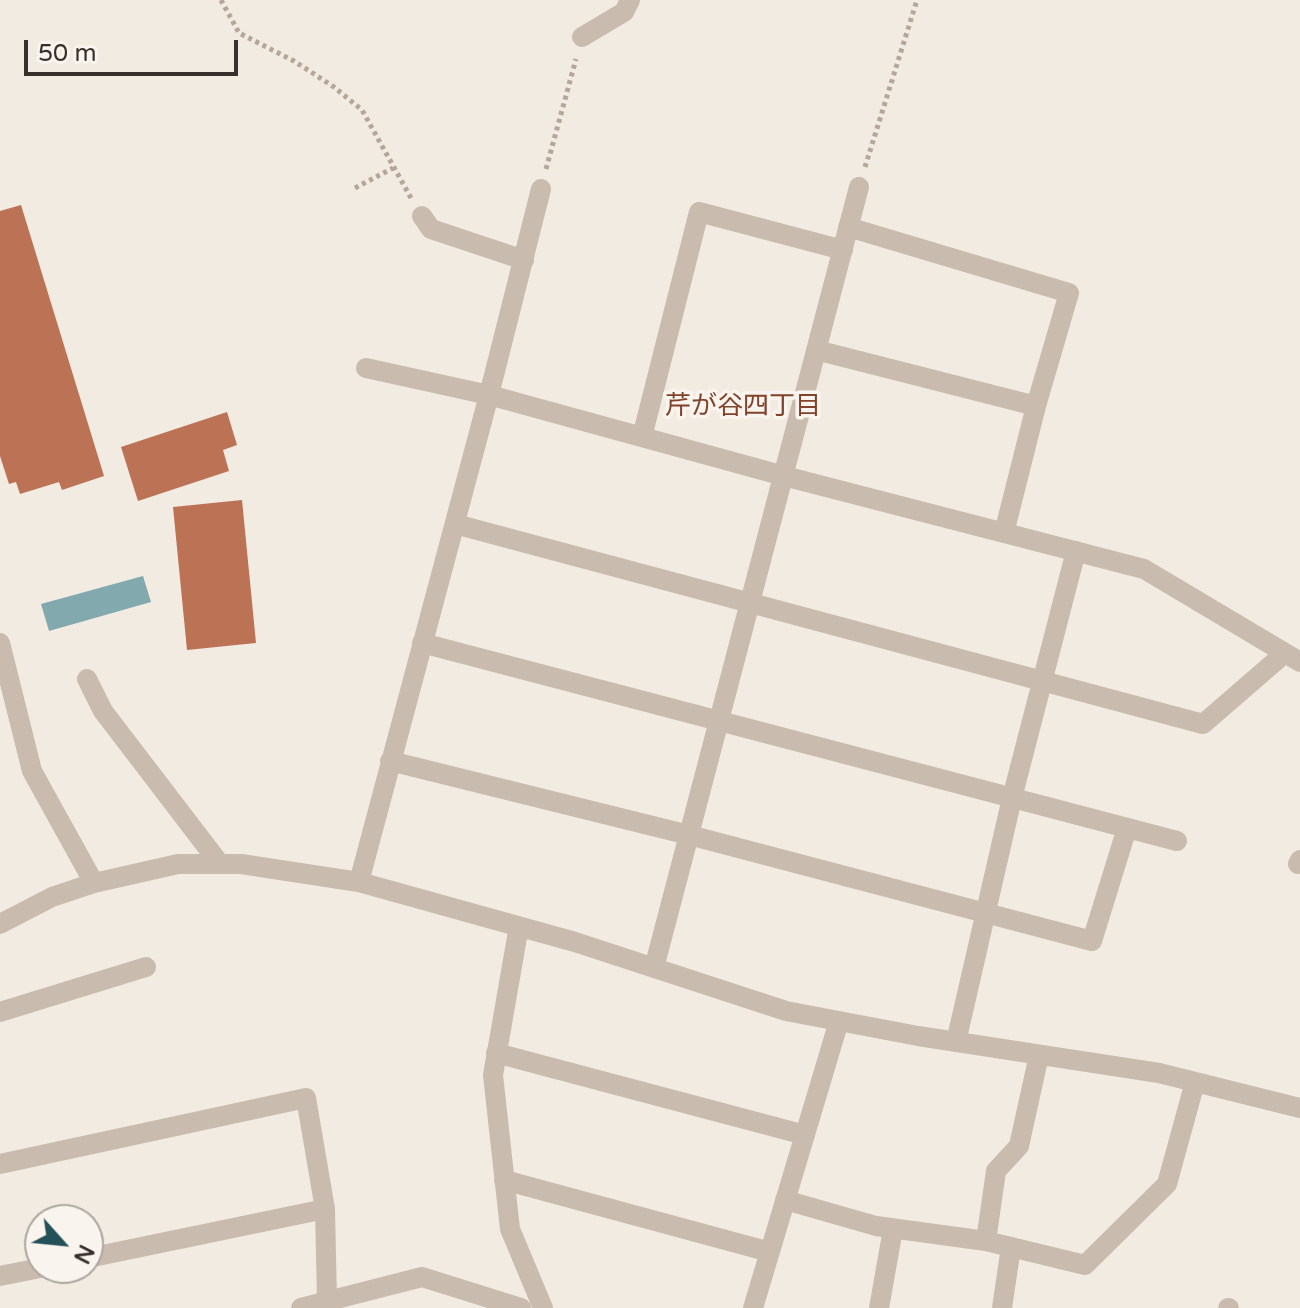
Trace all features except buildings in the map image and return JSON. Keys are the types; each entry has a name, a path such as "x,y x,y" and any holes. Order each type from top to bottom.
{"street":[{"path":"582,37 624,12 630,0"},
{"path":"654,968 859,187"},
{"path":"359,882 541,189"},
{"path":"642,437 699,212 843,250"},
{"path":"422,216 431,229 524,260"},
{"path":"848,227 1069,293 1004,533"},
{"path":"816,350 1036,406"},
{"path":"366,368 489,395 784,476 1144,569 1292,658 1203,724 455,524"},
{"path":"956,1042 1012,798 1076,551"},
{"path":"0,643 32,771 94,883"},
{"path":"422,643 1177,841"},
{"path":"87,679 103,711 220,864"},
{"path":"390,761 689,835 1092,941 1127,828"},
{"path":"0,924 52,897 94,883 178,864 241,864 359,882 519,926 786,1011 956,1042 1159,1073 1300,1108"},
{"path":"519,926 493,1075 510,1229 543,1308"},
{"path":"0,1012 146,967"},
{"path":"753,1308 839,1021"},
{"path":"496,1053 805,1135"},
{"path":"986,1241 996,1171 1019,1146 1039,1055"},
{"path":"785,1200 893,1229 986,1241 1085,1265 1167,1184 1195,1082"},
{"path":"0,1164 306,1098 325,1209 327,1301"},
{"path":"504,1180 770,1252"},
{"path":"104,1255 325,1209"},
{"path":"879,1308 893,1229"},
{"path":"1002,1308 1011,1247"},
{"path":"0,1276 24,1271"},
{"path":"301,1308 422,1277 521,1308"}],"path":[{"path":"221,0 239,33 294,61 362,110 399,180"},
{"path":"859,187 917,0"},
{"path":"541,189 582,37"},
{"path":"355,188 393,168"}],"water":[{"path":"143,576 151,602 49,631 41,604"}],"district":[{"name":"芹が谷四丁目","path":"743,407"}]}
